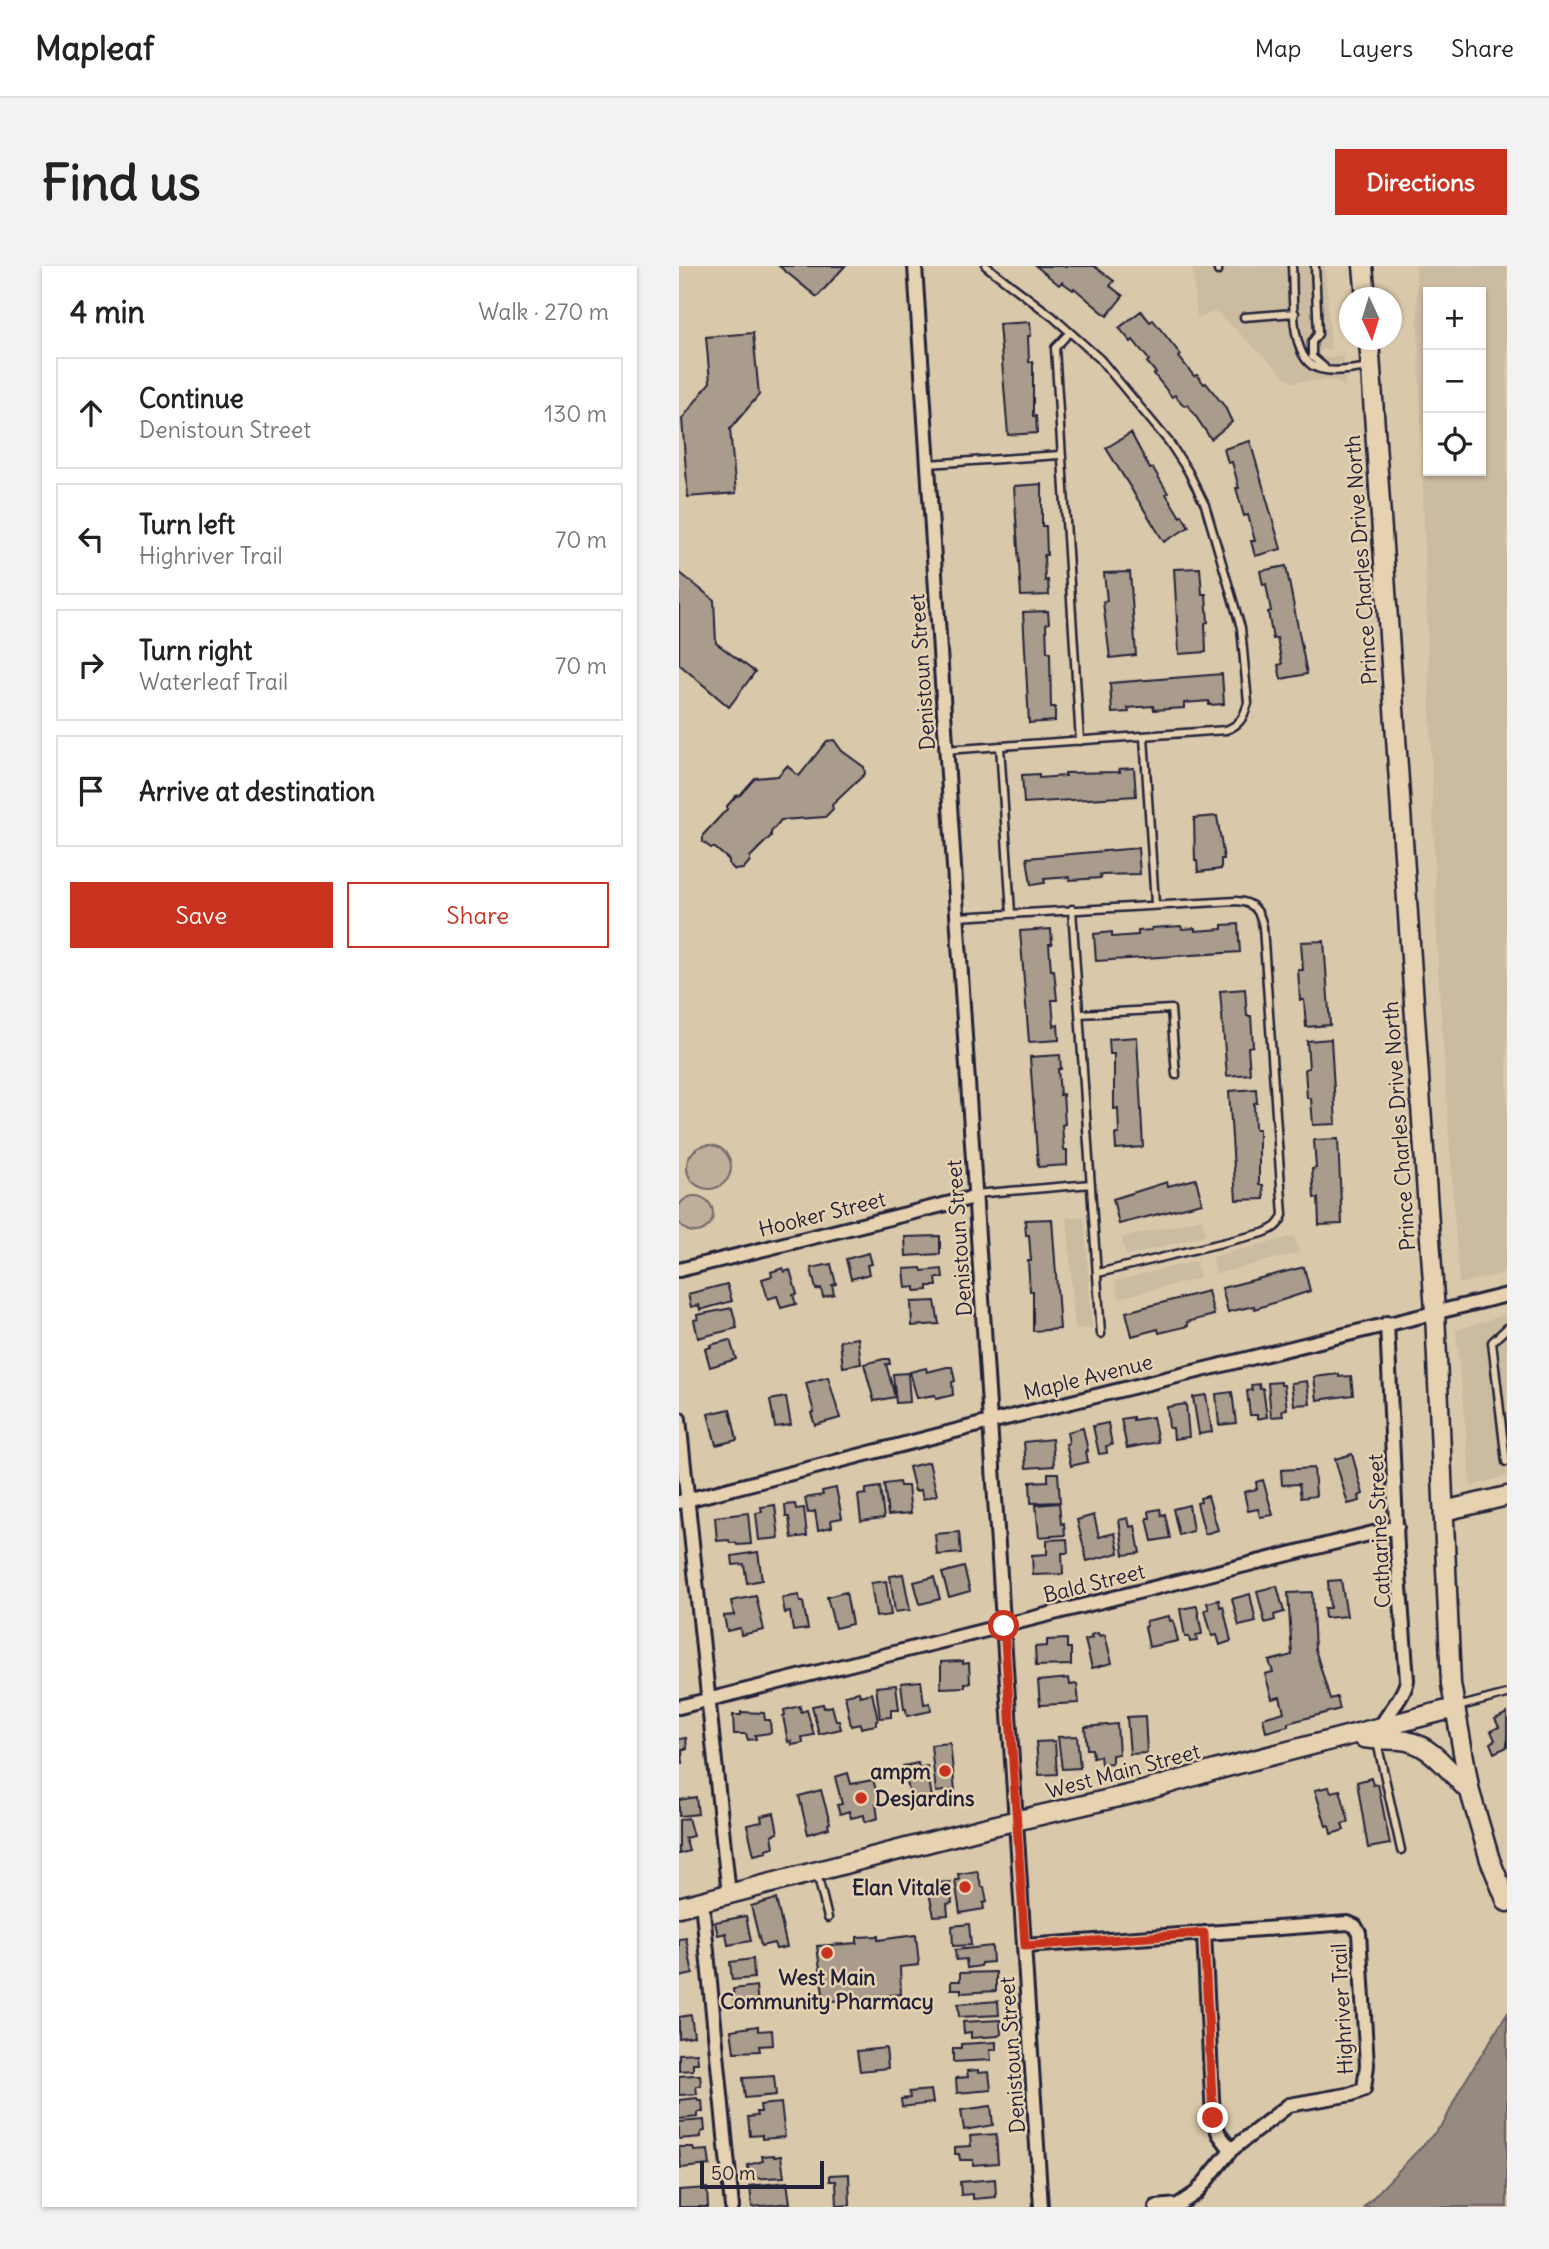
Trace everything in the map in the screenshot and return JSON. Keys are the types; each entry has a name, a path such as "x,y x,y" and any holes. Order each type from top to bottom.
{"main road":[{"path":"1363,266 1365,287"},
{"name":"Prince Charles Drive North","path":"1370,350 1435,1312 1451,1684 1470,1792 1493,1870 1507,1902"},
{"path":"1444,1511 1507,1496"},
{"name":"West Main Street","path":"679,1907 984,1828 1136,1793 1351,1735 1376,1733 1455,1708"},
{"path":"1376,1733 1425,1748 1470,1792"}],"street":[{"name":"Denistoun Street","path":"915,266 1041,2207"},
{"name":"Hooker Street","path":"679,1270 975,1195"},
{"name":"Maple Avenue","path":"683,1501 990,1422 1507,1295"},
{"name":"Catharine Street","path":"1376,1733 1406,1686 1387,1323"},
{"path":"679,1419 683,1501 729,1895"},
{"name":"Bald Street","path":"679,1707 1397,1527"},
{"path":"702,1901 732,2207"},
{"name":"Highriver Trail","path":"1025,1946 1348,1923 1355,1926 1359,1933 1367,2065 1364,2089 1352,2094 1289,2105 1231,2150 1196,2193 1178,2205 1156,2207"},
{"path":"1204,1933 1213,2118 1219,2134 1231,2150"}],"lane":[{"path":"946,750 1226,730 1236,726 1245,715 1248,703 1241,628 1212,524 1201,494 1188,471 1170,442 1100,359 1053,317 986,266"},
{"path":"1292,266 1298,342 1303,358 1311,366 1331,371 1371,367"},
{"path":"1313,268 1318,334 1312,342 1312,357 1318,365 1331,371"},
{"path":"1244,317 1295,313"},
{"path":"1069,333 1055,348 1080,741"},
{"path":"927,464 1060,455"},
{"path":"1144,737 1155,904"},
{"path":"1000,746 1011,913"},
{"path":"957,917 1244,901 1260,913 1283,1216 1276,1227 1263,1233 1098,1273"},
{"path":"1072,909 1101,1334"},
{"path":"1080,1014 1171,1009 1176,1075"},
{"path":"975,1195 1091,1184"},
{"path":"1506,1462 1492,1342 1507,1328"},
{"path":"1455,1708 1507,1694"},
{"path":"1376,1733 1401,1850"},
{"path":"817,1872 828,1918"}],"shaded area":[{"path":"1193,266 1325,266 1331,349 1322,349 1319,354 1322,358 1343,356 1345,387 1335,380 1291,382 1216,311 1197,319"},
{"path":"1416,266 1507,266 1507,1272 1459,1284 1438,972"},
{"path":"709,1145 718,1146 725,1151 730,1158 730,1176 725,1183 718,1188 709,1189 700,1188 693,1183 688,1176 687,1167 688,1158 693,1151 700,1146"},
{"path":"695,1196 708,1201 713,1214 708,1227 695,1232 682,1227 677,1214 682,1201"},
{"path":"1067,1217 1084,1217 1092,1328 1075,1329"},
{"path":"1202,1219 1206,1235 1126,1256 1121,1238"},
{"path":"1294,1236 1299,1253 1216,1274 1212,1257"},
{"path":"1196,1261 1200,1278 1119,1298 1115,1281"},
{"path":"1507,1314 1507,1476 1471,1486 1456,1330"},
{"path":"1507,2014 1507,2207 1364,2207 1444,2123 1459,2091"}],"building":[{"path":"779,266 845,266 817,297"},
{"path":"1036,266 1094,266 1114,281 1110,286 1123,296 1107,316 1074,288 1073,290 1062,282 1059,285"},
{"path":"1141,311 1150,322 1153,320 1194,376 1197,375 1206,383 1225,407 1232,422 1211,439 1188,405 1184,406 1175,395 1172,397 1154,374 1156,373 1147,362 1149,360 1119,328"},
{"path":"1030,322 1029,362 1033,362 1033,416 1036,416 1037,433 1008,435 999,324"},
{"path":"753,333 759,395 730,429 736,493 688,497 682,419 710,382 706,337"},
{"path":"1131,433 1150,469 1153,468 1180,517 1182,515 1189,527 1164,542 1106,448"},
{"path":"1250,441 1281,549 1255,556 1251,541 1255,541 1248,515 1244,516 1232,462 1228,463 1224,449"},
{"path":"1042,484 1042,526 1046,526 1047,555 1044,555 1045,581 1048,580 1049,595 1021,596 1014,486"},
{"path":"1286,566 1307,674 1281,679 1278,665 1282,664 1277,638 1273,639 1266,584 1263,585 1260,571"},
{"path":"1200,568 1202,594 1206,594 1208,622 1205,623 1206,652 1179,654 1174,569"},
{"path":"679,572 714,600 716,643 755,672 729,707 679,664"},
{"path":"1130,572 1136,655 1110,658 1103,602 1107,601 1104,573"},
{"path":"1048,611 1047,652 1050,652 1051,707 1055,707 1055,721 1029,723 1023,612"},
{"path":"1222,674 1224,704 1209,705 1209,701 1184,703 1184,708 1154,710 1153,706 1128,708 1129,712 1112,713 1110,683"},
{"path":"834,740 842,751 864,767 865,774 832,805 833,809 825,817 781,820 743,869 735,870 729,860 703,842 703,835 755,778 778,776 787,766 799,776 827,741"},
{"path":"1134,768 1136,796 1024,803 1022,775 1039,774 1039,778 1065,776 1065,773 1120,772 1119,769"},
{"path":"1217,816 1224,859 1221,859 1221,869 1198,872 1195,861 1194,818"},
{"path":"1138,848 1140,874 1100,875 1101,878 1070,880 1070,877 1044,879 1045,883 1031,885 1027,858"},
{"path":"1238,924 1240,952 1096,961 1094,934 1112,932 1112,937 1138,935 1138,931 1152,928 1181,926 1182,929 1195,928 1195,931 1222,929 1222,925"},
{"path":"1051,929 1051,970 1054,970 1057,1000 1052,1000 1054,1026 1058,1025 1059,1040 1029,1042 1020,931"},
{"path":"1324,941 1330,1025 1306,1027 1304,1000 1300,1000 1298,970 1303,970 1301,942"},
{"path":"1245,989 1247,1016 1251,1016 1253,1046 1248,1047 1250,1074 1227,1076 1220,991"},
{"path":"1137,1037 1143,1147 1116,1149 1115,1134 1119,1134 1118,1108 1114,1109 1114,1054 1110,1054 1109,1039"},
{"path":"1331,1039 1336,1124 1313,1125 1311,1098 1307,1098 1307,1041"},
{"path":"1060,1055 1061,1069 1058,1069 1060,1095 1063,1094 1065,1124 1062,1125 1067,1165 1038,1167 1030,1057"},
{"path":"1256,1089 1257,1103 1254,1103 1255,1129 1259,1129 1259,1185 1263,1185 1264,1199 1236,1200 1229,1091"},
{"path":"1338,1139 1342,1224 1319,1225 1318,1198 1314,1198 1312,1169 1316,1168 1314,1140"},
{"path":"1196,1179 1202,1203 1119,1224 1113,1199 1167,1182 1168,1186"},
{"path":"1052,1219 1060,1329 1033,1331 1033,1291 1030,1291 1028,1261 1031,1261 1025,1220"},
{"path":"940,1236 940,1254 906,1256 905,1237"},
{"path":"869,1253 872,1264 867,1265 869,1274 851,1279 846,1259"},
{"path":"831,1264 836,1284 832,1285 834,1294 823,1297 821,1288 816,1290 811,1268"},
{"path":"1304,1267 1310,1291 1255,1309 1254,1306 1228,1312 1222,1288"},
{"path":"783,1268 784,1272 790,1270 797,1294 793,1295 796,1304 781,1308 777,1296 768,1299 762,1279"},
{"path":"921,1268 922,1271 942,1269 943,1278 936,1278 937,1286 928,1286 928,1290 915,1291 915,1287 906,1288 904,1269"},
{"path":"727,1284 732,1301 700,1310 699,1305 691,1307 688,1294"},
{"path":"1208,1291 1214,1315 1187,1322 1188,1326 1159,1333 1158,1329 1132,1336 1126,1312"},
{"path":"935,1301 939,1324 912,1326 911,1302"},
{"path":"732,1308 737,1328 698,1338 694,1320 698,1319 697,1315"},
{"path":"858,1338 861,1364 843,1367 840,1341"},
{"path":"730,1340 736,1359 710,1367 705,1349"},
{"path":"889,1359 890,1364 886,1364 895,1397 874,1401 864,1364"},
{"path":"952,1367 955,1381 952,1382 953,1395 936,1399 935,1395 917,1398 910,1372 926,1368 927,1372"},
{"path":"908,1373 910,1402 896,1403 893,1374"},
{"path":"1339,1374 1339,1377 1351,1376 1353,1395 1317,1400 1314,1377"},
{"path":"828,1377 840,1418 815,1425 806,1383"},
{"path":"1307,1381 1310,1404 1294,1405 1291,1383"},
{"path":"1281,1382 1281,1385 1284,1385 1287,1409 1282,1410 1283,1416 1271,1417 1268,1383"},
{"path":"1259,1384 1260,1389 1263,1388 1267,1417 1257,1419 1257,1415 1250,1415 1247,1391 1252,1390 1251,1385"},
{"path":"1232,1392 1236,1423 1219,1425 1216,1394"},
{"path":"1206,1395 1212,1432 1199,1434 1193,1397"},
{"path":"786,1397 791,1425 775,1427 770,1400"},
{"path":"1186,1404 1189,1437 1174,1439 1173,1428 1169,1428 1167,1407"},
{"path":"730,1409 737,1440 716,1445 708,1414"},
{"path":"1133,1417 1133,1420 1153,1417 1158,1442 1127,1448 1121,1419"},
{"path":"1108,1423 1112,1445 1106,1446 1107,1453 1099,1454 1093,1426"},
{"path":"1083,1428 1088,1462 1071,1466 1066,1444 1069,1443 1067,1432"},
{"path":"1052,1439 1054,1466 1026,1468 1024,1442"},
{"path":"1352,1454 1363,1494 1359,1496 1360,1501 1348,1504 1335,1459"},
{"path":"929,1462 937,1495 923,1499 921,1490 915,1491 909,1467"},
{"path":"1314,1468 1316,1496 1301,1498 1299,1484 1282,1485 1281,1470"},
{"path":"1048,1473 1058,1473 1060,1502 1031,1503 1030,1482 1048,1481"},
{"path":"1263,1480 1273,1515 1260,1517 1258,1509 1248,1511 1244,1492 1257,1489 1256,1482"},
{"path":"899,1482 900,1486 908,1486 911,1513 888,1515 884,1484"},
{"path":"880,1487 884,1518 861,1521 858,1495 866,1494 866,1489"},
{"path":"836,1488 842,1518 831,1520 832,1527 818,1530 815,1511 808,1513 805,1498 823,1495 822,1491"},
{"path":"1208,1496 1218,1530 1205,1534 1197,1503 1201,1502 1200,1498"},
{"path":"1059,1503 1065,1535 1039,1537 1036,1505"},
{"path":"795,1504 796,1509 804,1508 807,1536 792,1538 785,1505"},
{"path":"775,1505 779,1538 759,1540 756,1513 762,1512 761,1507"},
{"path":"1189,1505 1193,1531 1179,1535 1173,1509"},
{"path":"1160,1509 1161,1515 1165,1514 1170,1538 1152,1541 1147,1518 1150,1518 1149,1511"},
{"path":"748,1513 751,1544 737,1545 729,1540 717,1541 715,1517"},
{"path":"1094,1515 1099,1537 1115,1533 1119,1553 1087,1561 1077,1520"},
{"path":"1128,1518 1130,1527 1135,1526 1140,1553 1124,1555 1119,1520"},
{"path":"959,1532 961,1553 937,1555 935,1534"},
{"path":"1067,1539 1068,1553 1062,1553 1063,1574 1033,1575 1032,1555 1047,1554 1047,1540"},
{"path":"758,1552 762,1580 747,1583 744,1564 733,1565 732,1556"},
{"path":"964,1567 970,1591 949,1597 942,1573"},
{"path":"903,1574 910,1610 895,1612 890,1576"},
{"path":"934,1577 940,1599 920,1604 914,1582"},
{"path":"1341,1580 1347,1616 1325,1618 1324,1608 1330,1608 1328,1581"},
{"path":"886,1581 891,1615 876,1617 871,1583"},
{"path":"1277,1586 1284,1612 1274,1615 1275,1620 1265,1623 1257,1591"},
{"path":"846,1592 852,1624 835,1628 827,1597"},
{"path":"1312,1592 1315,1649 1330,1699 1337,1697 1340,1709 1266,1732 1263,1718 1284,1712 1280,1697 1272,1699 1265,1674 1273,1672 1269,1661 1292,1655 1288,1593"},
{"path":"1250,1594 1256,1622 1239,1626 1232,1599"},
{"path":"799,1595 808,1629 793,1631 790,1612 785,1613 782,1598"},
{"path":"756,1596 764,1630 741,1635 740,1628 727,1631 724,1616 734,1615 731,1601"},
{"path":"1219,1600 1220,1607 1223,1606 1231,1641 1220,1645 1217,1635 1212,1636 1205,1610 1209,1609 1207,1603"},
{"path":"1197,1606 1202,1634 1196,1635 1197,1641 1190,1642 1189,1637 1185,1637 1180,1609"},
{"path":"1169,1616 1170,1621 1173,1620 1178,1641 1149,1647 1146,1621"},
{"path":"1098,1633 1099,1636 1105,1635 1112,1663 1092,1668 1085,1640"},
{"path":"1067,1639 1067,1648 1071,1648 1071,1665 1036,1666 1035,1647 1047,1646 1047,1640"},
{"path":"963,1661 963,1664 969,1663 970,1683 965,1683 965,1687 941,1688 941,1662"},
{"path":"1069,1678 1070,1685 1077,1684 1079,1703 1040,1705 1038,1681"},
{"path":"921,1681 924,1704 930,1703 931,1711 907,1716 901,1683"},
{"path":"896,1685 899,1710 891,1710 891,1717 880,1718 876,1687"},
{"path":"859,1692 860,1696 872,1693 878,1720 876,1725 861,1728 860,1724 851,1726 845,1695"},
{"path":"823,1704 824,1708 832,1706 841,1729 819,1734 812,1706"},
{"path":"800,1706 801,1712 807,1710 814,1735 802,1737 803,1743 792,1745 791,1741 788,1742 784,1710"},
{"path":"741,1712 764,1713 765,1720 770,1720 771,1733 755,1735 756,1739 748,1740 746,1734 734,1734 733,1715 741,1715"},
{"path":"1507,1713 1507,1747 1494,1753 1490,1743 1495,1740 1491,1731 1499,1727 1495,1719"},
{"path":"1145,1716 1147,1753 1130,1754 1127,1717"},
{"path":"1117,1724 1119,1754 1112,1755 1112,1763 1101,1764 1100,1756 1093,1757 1092,1749 1087,1749 1085,1727"},
{"path":"1077,1736 1080,1768 1062,1769 1058,1737"},
{"path":"686,1738 687,1749 682,1749 683,1764 679,1764 679,1739"},
{"path":"1055,1741 1057,1774 1039,1775 1036,1742"},
{"path":"950,1743 955,1790 936,1792 931,1745"},
{"path":"918,1763 919,1768 927,1766 932,1798 912,1803 903,1766"},
{"path":"848,1773 851,1784 873,1780 880,1803 876,1804 878,1818 865,1822 864,1815 851,1818 849,1811 840,1814 837,1805 842,1804 835,1777"},
{"path":"1371,1778 1373,1785 1378,1784 1390,1844 1368,1848 1357,1782"},
{"path":"1329,1787 1331,1792 1340,1790 1349,1822 1342,1824 1344,1830 1331,1834 1315,1790"},
{"path":"821,1790 829,1828 808,1834 799,1796"},
{"path":"696,1797 698,1814 679,1816 679,1800"},
{"path":"774,1813 778,1833 772,1835 774,1847 754,1855 747,1825 762,1822 761,1816"},
{"path":"688,1818 693,1836 685,1838 689,1851 679,1854 679,1820"},
{"path":"977,1871 987,1902 983,1903 984,1909 960,1913 955,1880 959,1880 958,1874"},
{"path":"950,1882 952,1903 947,1904 948,1915 934,1916 928,1889 933,1888 933,1883"},
{"path":"776,1899 787,1947 776,1949 774,1943 761,1946 751,1906"},
{"path":"746,1916 751,1941 728,1945 726,1933 718,1935 715,1922"},
{"path":"969,1924 971,1945 953,1946 952,1926"},
{"path":"916,1935 919,1965 900,1967 901,1994 824,2002 817,1946 857,1943 857,1937 878,1936 878,1940"},
{"path":"686,1938 693,1974 679,1977 679,1939"},
{"path":"992,1946 993,1962 967,1968 966,1959 956,1960 955,1950"},
{"path":"753,1959 754,1978 732,1980 730,1962"},
{"path":"996,1972 996,1991 961,1993 961,1989 951,1989 951,1981 960,1981 960,1973"},
{"path":"756,1986 758,2005 734,2007 733,1989"},
{"path":"998,2001 999,2015 959,2017 958,2004"},
{"path":"691,2015 694,2036 679,2038 679,2017"},
{"path":"1000,2020 1001,2034 998,2036 971,2038 971,2032 964,2033 963,2022"},
{"path":"758,2026 758,2031 772,2030 773,2045 759,2046 760,2051 734,2052 731,2030"},
{"path":"996,2042 996,2050 990,2050 991,2060 953,2062 953,2048 961,2048 961,2044"},
{"path":"886,2048 888,2068 860,2071 857,2051"},
{"path":"697,2053 698,2063 693,2063 693,2070 679,2071 679,2054"},
{"path":"978,2070 978,2073 989,2072 991,2090 957,2093 956,2078 968,2077 967,2071"},
{"path":"700,2075 701,2086 696,2086 697,2094 679,2095 679,2076"},
{"path":"774,2076 776,2095 745,2098 743,2078"},
{"path":"931,2090 933,2103 902,2107 901,2099 910,2098 909,2092"},
{"path":"679,2100 702,2100 703,2112 698,2112 698,2117 679,2119"},
{"path":"781,2103 785,2137 762,2139 762,2135 750,2136 748,2117 757,2116 756,2112 761,2112 760,2105"},
{"path":"991,2106 993,2125 964,2130 961,2110"},
{"path":"704,2120 705,2131 701,2132 701,2137 679,2139 679,2122"},
{"path":"996,2134 998,2163 973,2165 973,2160 960,2160 959,2154 955,2154 955,2147 971,2146 970,2136"},
{"path":"679,2147 693,2147 694,2151 708,2150 710,2165 681,2168"},
{"path":"762,2156 781,2156 784,2177 749,2179 748,2165 763,2161"},
{"path":"849,2174 850,2205 837,2206 836,2181 830,2181 830,2175"},
{"path":"995,2179 996,2197 973,2199 973,2194 961,2195 960,2182"},
{"path":"787,2182 790,2203 752,2207 750,2186"},
{"path":"707,2188 708,2207 679,2207 679,2190"}],"place":[{"name":"ampm","path":"945,1771"},
{"name":"Desjardins","path":"861,1798"},
{"name":"Elan Vitale","path":"965,1887"},
{"name":"West Main Community Pharmacy","path":"827,1953"}],"route":[{"path":"1004,1626 1025,1946 1204,1933 1213,2118"}]}
